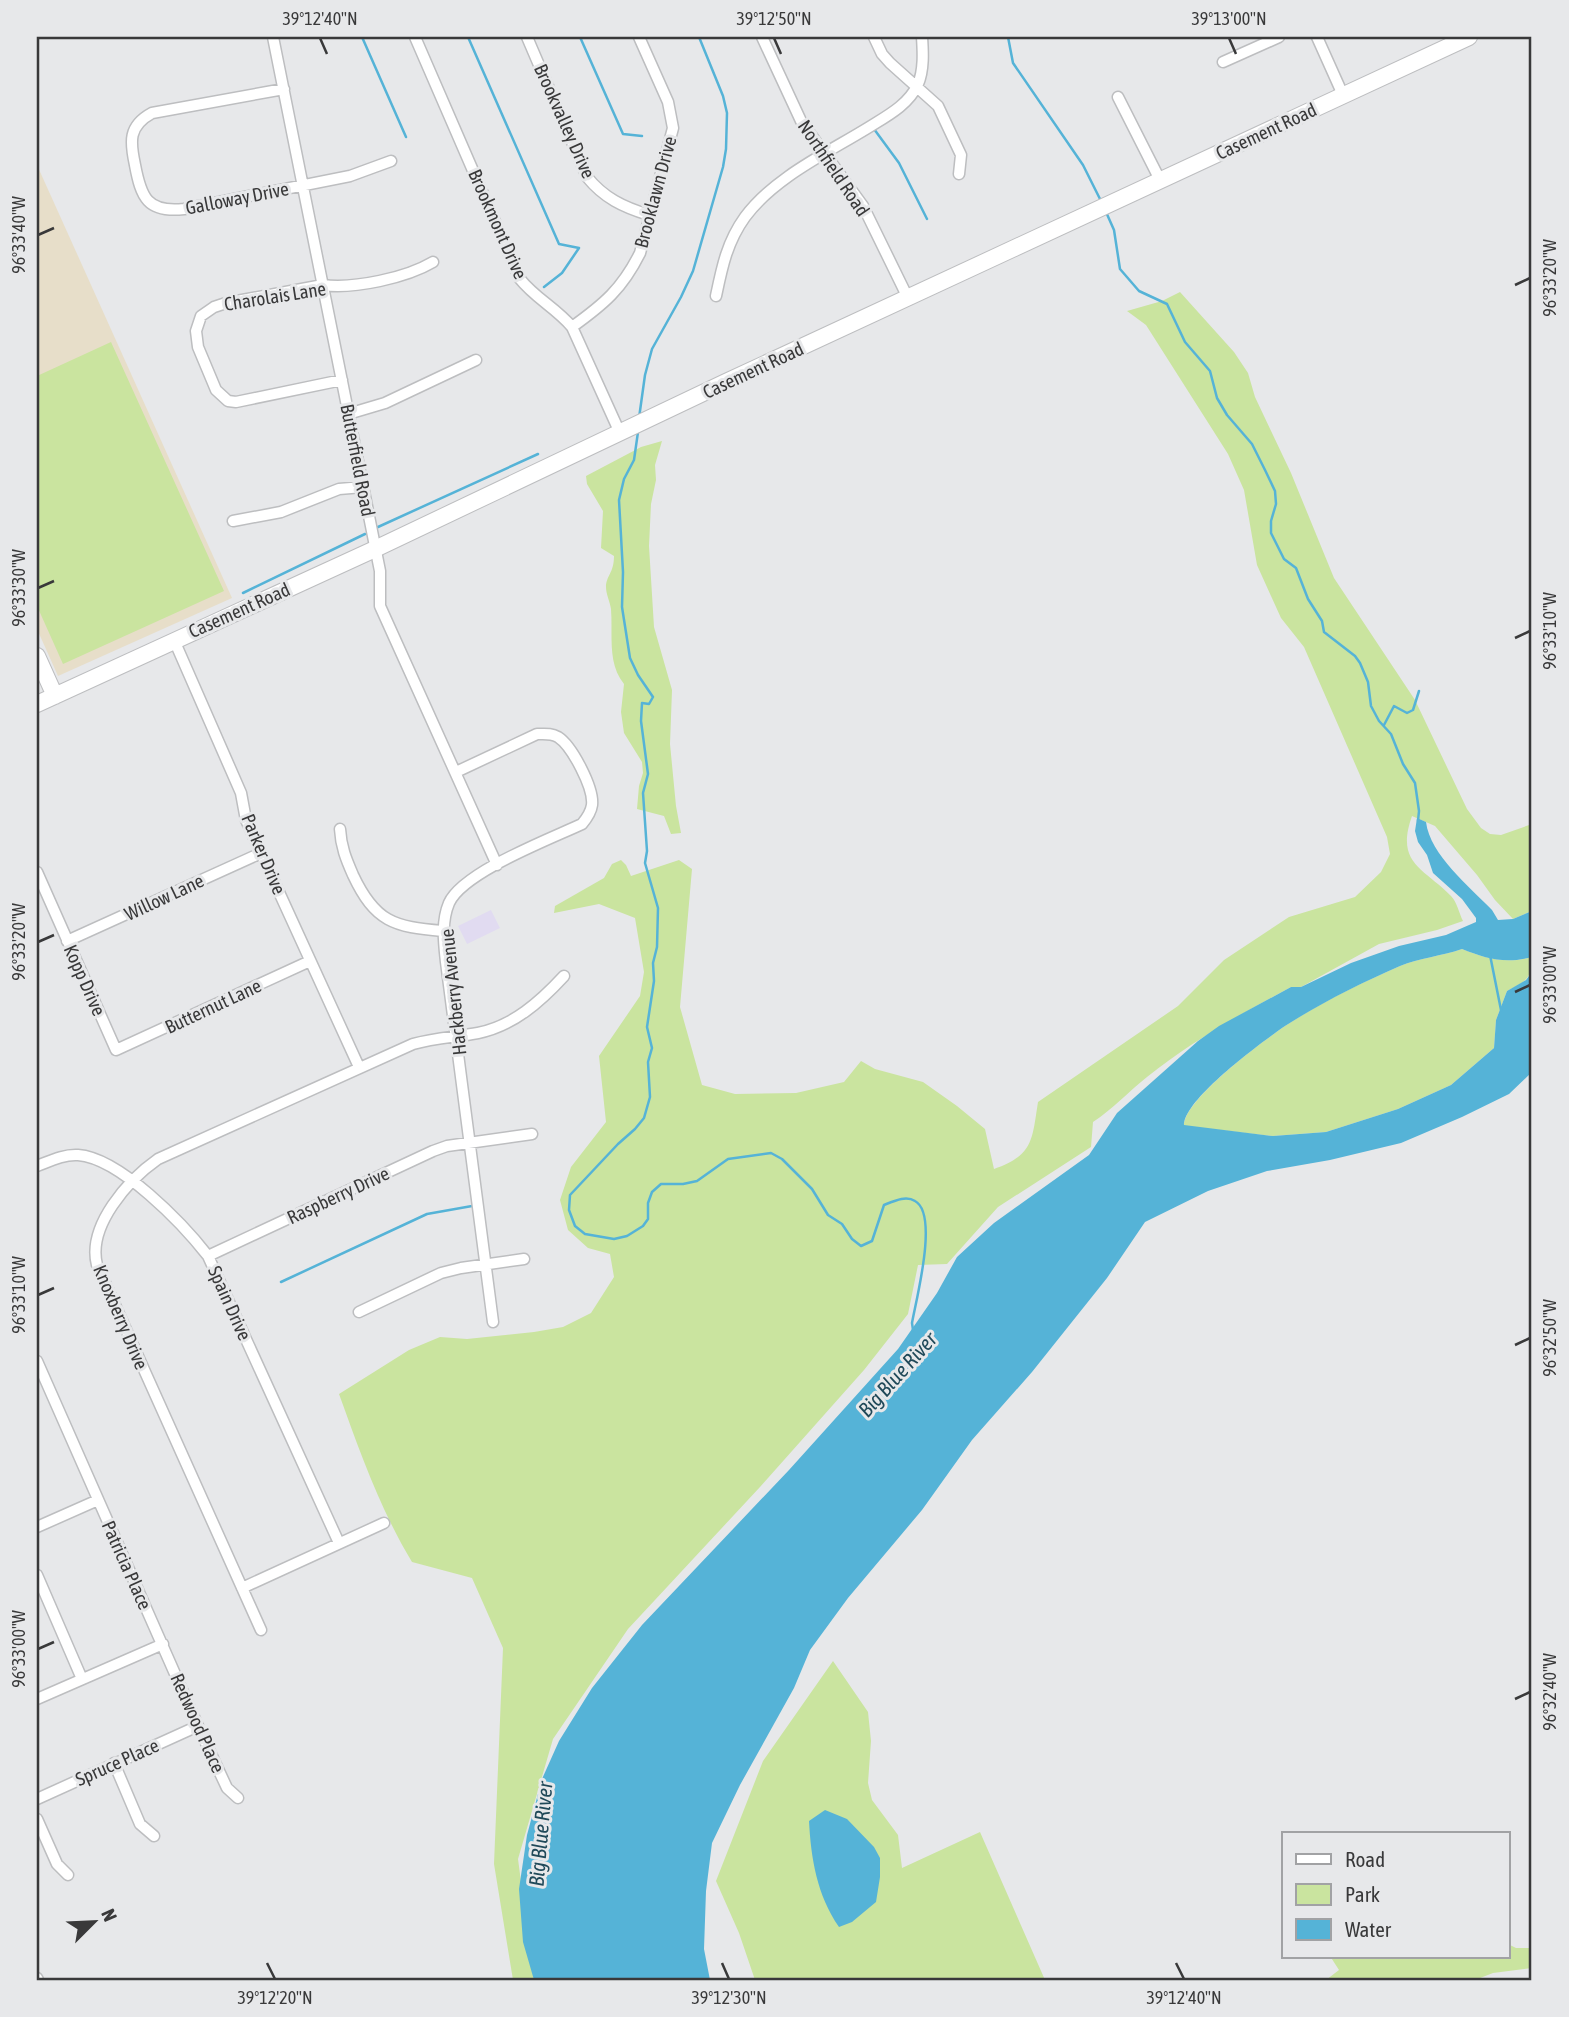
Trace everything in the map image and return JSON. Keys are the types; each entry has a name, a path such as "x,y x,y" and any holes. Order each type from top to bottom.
{"street":[{"name":"Butterfield Road","path":"274,37 380,571 380,606 497,865"},
{"name":"Brookmont Drive","path":"415,37 520,279 536,296 560,312 572,327 625,431"},
{"name":"Brookvalley Drive","path":"527,37 587,177 598,191 609,199 628,209 649,215"},
{"name":"Brooklawn Drive","path":"572,327 620,287 640,253 672,138 672,116 639,37"},
{"name":"Northfield Road","path":"762,37 801,121 853,189 908,298"},
{"path":"874,37 890,63 938,106 961,155 959,174"},
{"path":"716,296 726,250 746,215 767,194 894,111 911,96 917,85 923,61 922,37"},
{"path":"1223,62 1279,37"},
{"path":"1317,37 1343,95"},
{"name":"Casement Road","path":"37,704 375,549 1469,37"},
{"name":"Galloway Drive","path":"284,89 152,113 146,117 135,128 131,141 139,189 150,203 163,210 173,210 354,175 391,161"},
{"path":"1118,97 1160,180"},
{"name":"Charolais Lane","path":"342,380 236,402 228,401 216,390 195,338 201,316 214,307 323,285 338,286 403,275 433,262"},
{"path":"348,414 385,404 476,360"},
{"path":"233,521 281,512 339,489 363,487"},
{"name":"Parker Drive","path":"174,640 241,793 246,820 359,1067"},
{"path":"37,656 55,696"},
{"name":"Hackberry Avenue","path":"456,772 537,734 548,733 567,744 592,794 591,811 582,824 471,878 449,903 443,931 493,1322"},
{"path":"340,829 342,849 361,893 381,917 395,923 443,931"},
{"name":"Willow Lane","path":"67,941 261,853"},
{"name":"Kopp Drive","path":"37,872 116,1050"},
{"name":"Butternut Lane","path":"116,1050 310,961"},
{"name":"Knoxberry Drive","path":"261,1630 97,1265 95,1247 104,1218 133,1181 158,1158 413,1044 478,1033 509,1022 543,998 564,976"},
{"name":"Raspberry Drive","path":"208,1256 432,1151 532,1134"},
{"name":"Spain Drive","path":"37,1166 62,1157 86,1156 107,1163 133,1181 195,1239 208,1256 339,1543"},
{"path":"359,1312 441,1273 524,1259"},
{"name":"Patricia Place","path":"37,1361 163,1643"},
{"path":"37,1527 98,1500"},
{"path":"242,1588 384,1522"},
{"path":"37,1575 82,1679"},
{"path":"37,1699 163,1643"},
{"name":"Redwood Place","path":"163,1643 227,1788 238,1798"},
{"name":"Spruce Place","path":"37,1799 198,1726"},
{"path":"114,1763 140,1824 154,1836"},
{"path":"37,1819 57,1864 68,1875"}],"shaded area":[{"path":"37,165 232,598 58,676 37,629"},
{"path":"491,910 500,928 467,944 458,926"}],"green space":[{"path":"1180,292 1234,352 1248,373 1255,397 1291,473 1334,578 1415,700 1467,809 1481,828 1490,834 1501,835 1532,824 1532,911 1513,919 1435,826 1412,816 1407,845 1410,855 1422,871 1453,898 1463,921 1379,944 1301,987 1291,987 1199,1040 1147,1077 1093,1122 1091,1147 998,1207 947,1264 918,1265 908,1314 864,1370 760,1487 628,1629 553,1739 518,1859 534,1980 513,1980 494,1864 503,1648 472,1578 412,1562 380,1501 339,1394 409,1350 440,1337 467,1339 563,1327 591,1313 614,1277 610,1254 588,1248 568,1230 560,1200 571,1167 606,1122 599,1056 640,996 644,972 635,918 599,904 554,913 555,906 604,878 612,864 621,860 631,876 679,860 692,869 680,1007 702,1085 735,1094 796,1093 844,1082 861,1061 875,1069 923,1082 957,1106 985,1129 994,1169 1017,1158 1029,1144 1038,1102 1178,1006 1224,960 1289,917 1355,897 1381,872 1390,854 1387,837 1304,647 1281,618 1257,565 1244,490 1228,454 1146,325 1127,311 1162,301"},
{"path":"111,342 224,591 63,664 37,606 37,376"},
{"path":"662,441 655,465 656,480 651,504 649,546 654,627 672,690 670,744 681,833 671,834 664,816 637,809 643,773 642,762 624,733 621,712 624,684 613,658 611,609 606,590 614,556 601,548 603,511 587,484 586,476 641,447"},
{"path":"1462,949 1497,959 1532,957 1532,965 1526,979 1507,991 1496,1020 1494,1048 1451,1085 1398,1109 1326,1132 1273,1136 1184,1126 1187,1115 1210,1087 1243,1057 1285,1026 1312,1009 1400,966"},
{"path":"833,1661 868,1712 871,1741 868,1783 872,1800 898,1835 902,1868 980,1832 1045,1980 755,1980 739,1933 716,1881 763,1761"},
{"path":"1510,1945 1516,1948 1532,1948 1532,1968 1493,1973 1475,1980 1326,1980 1339,1970 1331,1958 1510,1958"}],"water":[{"name":"Big Blue River","path":"1417,818 1426,822 1429,834 1443,858 1492,910 1498,920 1513,919 1532,911 1532,957 1496,959 1462,949 1407,963 1356,986 1285,1026 1243,1057 1210,1086 1187,1114 1184,1125 1273,1136 1326,1132 1398,1109 1451,1085 1494,1048 1496,1020 1507,991 1526,980 1532,972 1532,1072 1509,1094 1401,1143 1330,1160 1267,1171 1208,1191 1145,1222 1107,1278 1032,1372 972,1440 922,1510 848,1598 810,1650 794,1688 740,1785 712,1843 706,1891 704,1949 710,1980 534,1980 523,1942 519,1889 527,1835 542,1779 559,1741 592,1688 642,1625 789,1470 898,1349 937,1293 957,1257 994,1223 1089,1155 1117,1113 1198,1041 1219,1026 1291,987 1301,987 1351,963 1399,946 1446,935 1476,922 1462,899 1433,873 1427,855 1418,842 1415,831"},
{"path":"825,1810 847,1819 874,1847 880,1858 876,1902 852,1922 839,1927 820,1889 811,1849 809,1821"}],"waterway":[{"path":"362,37 406,137"},
{"path":"468,37 559,244 579,248 562,273 544,287"},
{"path":"580,37 623,134 642,136"},
{"path":"639,418 652,349 693,271 726,149 727,113 723,96 699,37"},
{"path":"1008,37 1013,63 1083,165 1102,203"},
{"path":"874,129 899,163 927,219"},
{"path":"1106,212 1114,230 1120,269 1139,291 1167,304 1185,342 1210,371 1217,398 1227,415 1252,444 1275,491 1276,504 1271,533 1284,559 1296,568 1308,599 1322,621 1324,632 1360,663 1368,682 1371,706 1379,721 1391,734 1403,764 1415,783 1418,821"},
{"name":"Big Blue River","path":"638,432 634,460 624,479 619,500 622,607 630,658 653,697 649,704 642,703 641,721 648,774 643,793 647,851 645,863 658,908 654,981 647,1027 652,1048 648,1062 650,1097 644,1118 570,1195 569,1210 575,1226 585,1234 614,1239 627,1236 643,1226 648,1219 648,1203 652,1192 661,1184 697,1181 728,1159 771,1153 782,1159 812,1189 828,1215 842,1224 852,1239 861,1246 872,1241 884,1205 900,1199 911,1199 922,1209 926,1239 913,1330"},
{"path":"378,527 538,454"},
{"path":"243,593 365,534"},
{"path":"1384,725 1394,706 1407,713 1413,710 1419,691"},
{"path":"1490,955 1501,1010"},
{"path":"281,1282 427,1214 472,1206"}]}
